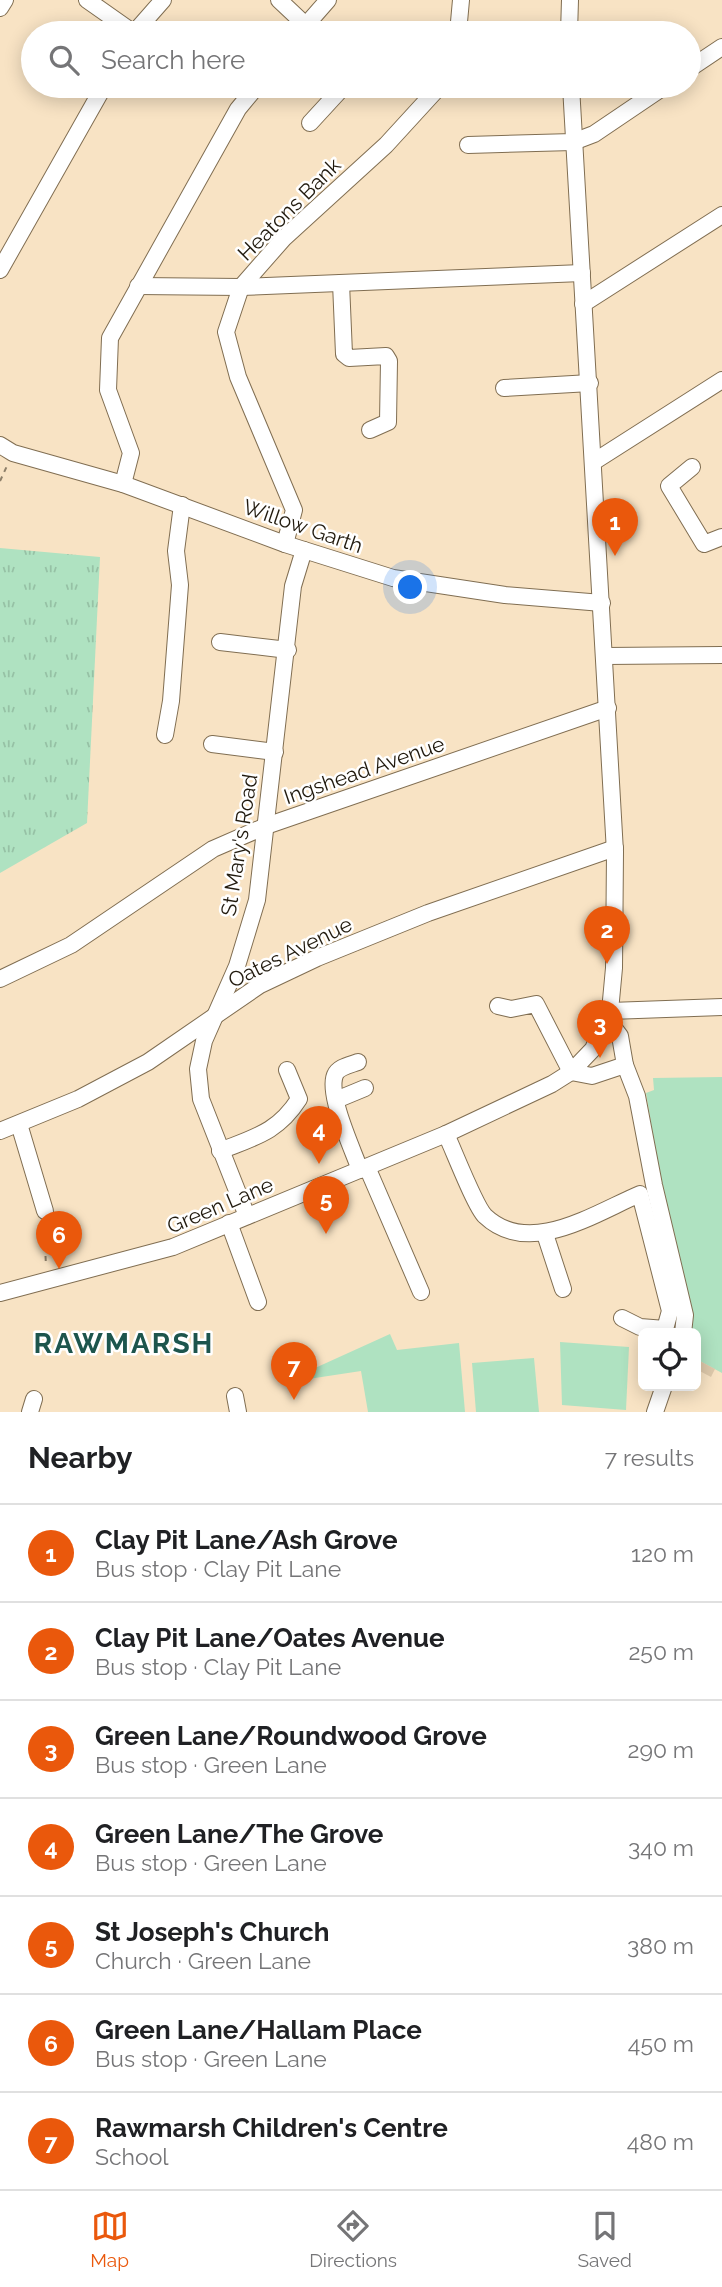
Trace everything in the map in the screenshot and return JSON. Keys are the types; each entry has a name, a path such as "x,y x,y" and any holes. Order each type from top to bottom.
{"street":[{"path":"0,8 5,0"},
{"path":"87,0 117,21"},
{"path":"145,21 163,0"},
{"path":"279,0 297,21"},
{"path":"313,21 328,0"},
{"path":"459,21 461,0"},
{"path":"569,21 570,0"},
{"path":"701,61 722,47"},
{"path":"0,270 97,98"},
{"path":"123,484 131,453 108,390 110,338 238,109 247,98"},
{"path":"310,123 333,98"},
{"name":"Heatons Bank","path":"285,544 294,510 238,377 226,332 241,287 284,238 386,145 428,98"},
{"path":"571,98 595,461 615,848 614,968 609,1016 620,1036 625,1065 637,1096 654,1185 685,1315 684,1328"},
{"path":"468,145 573,142 594,134 647,98"},
{"path":"583,303 722,215"},
{"path":"138,286 241,287 582,273"},
{"path":"341,283 345,354 349,358 386,356 389,361 388,422 370,430"},
{"path":"595,461 722,380"},
{"path":"504,388 590,383"},
{"name":"Willow Garth","path":"7,449 123,484 285,544 393,578 505,595 602,603"},
{"path":"692,467 669,486 704,544 722,537"},
{"path":"164,735 171,701 180,585 176,551 182,505"},
{"name":"St Mary's Road","path":"247,1216 220,1151 198,1082 199,1057 212,1018 237,966 257,900 288,650 293,586 304,550"},
{"path":"220,642 288,650"},
{"path":"605,656 722,655"},
{"name":"Ingshead Avenue","path":"0,979 71,944 214,849 266,826 608,708"},
{"path":"212,744 275,752"},
{"name":"Oates Avenue","path":"0,1131 78,1099 148,1062 260,985 317,958 428,913 615,848"},
{"path":"498,1006 510,1009 536,1004 571,1072 592,1076 625,1065"},
{"path":"609,1016 722,1007"},
{"name":"Green Lane","path":"0,1293 143,1257 446,1134 552,1084 571,1072 593,1049 609,1016"},
{"path":"358,1062 335,1073 337,1100 364,1168 421,1292"},
{"path":"220,1151 276,1128 286,1119 299,1099 287,1070"},
{"path":"337,1100 365,1088"},
{"path":"19,1124 46,1211"},
{"path":"446,1134 484,1216 524,1234 545,1234 640,1194 670,1311 665,1329 640,1327 622,1318"},
{"path":"229,1223 258,1302"},
{"path":"545,1234 563,1289"},
{"path":"655,1412 662,1391"}],"path":[{"path":"0,481 7,449"},
{"path":"46,1211 43,1247 48,1280"}],"green space":[{"path":"0,548 100,557 87,823 0,873"},
{"path":"722,1077 722,1373 701,1362 701,1328 685,1328 646,1093 654,1090 653,1078"},
{"path":"390,1334 397,1350 459,1343 465,1412 368,1412 361,1371 282,1383"},
{"path":"560,1342 629,1347 626,1410 562,1405"},
{"path":"534,1358 539,1412 476,1412 472,1363"}],"building":[{"path":"701,1362 715,1369 711,1377 701,1372"}],"place":[{"name":"Clay Pit Lane/Ash Grove","path":"615,556"},
{"name":"Clay Pit Lane/Oates Avenue","path":"607,964"},
{"name":"Green Lane/Roundwood Grove","path":"600,1058"},
{"name":"Green Lane/The Grove","path":"319,1164"},
{"name":"St Joseph's Church","path":"326,1234"},
{"name":"Green Lane/Hallam Place","path":"59,1269"},
{"name":"Rawmarsh Children's Centre","path":"294,1400"}],"district":[{"name":"RAWMARSH","path":"124,1343"}]}
